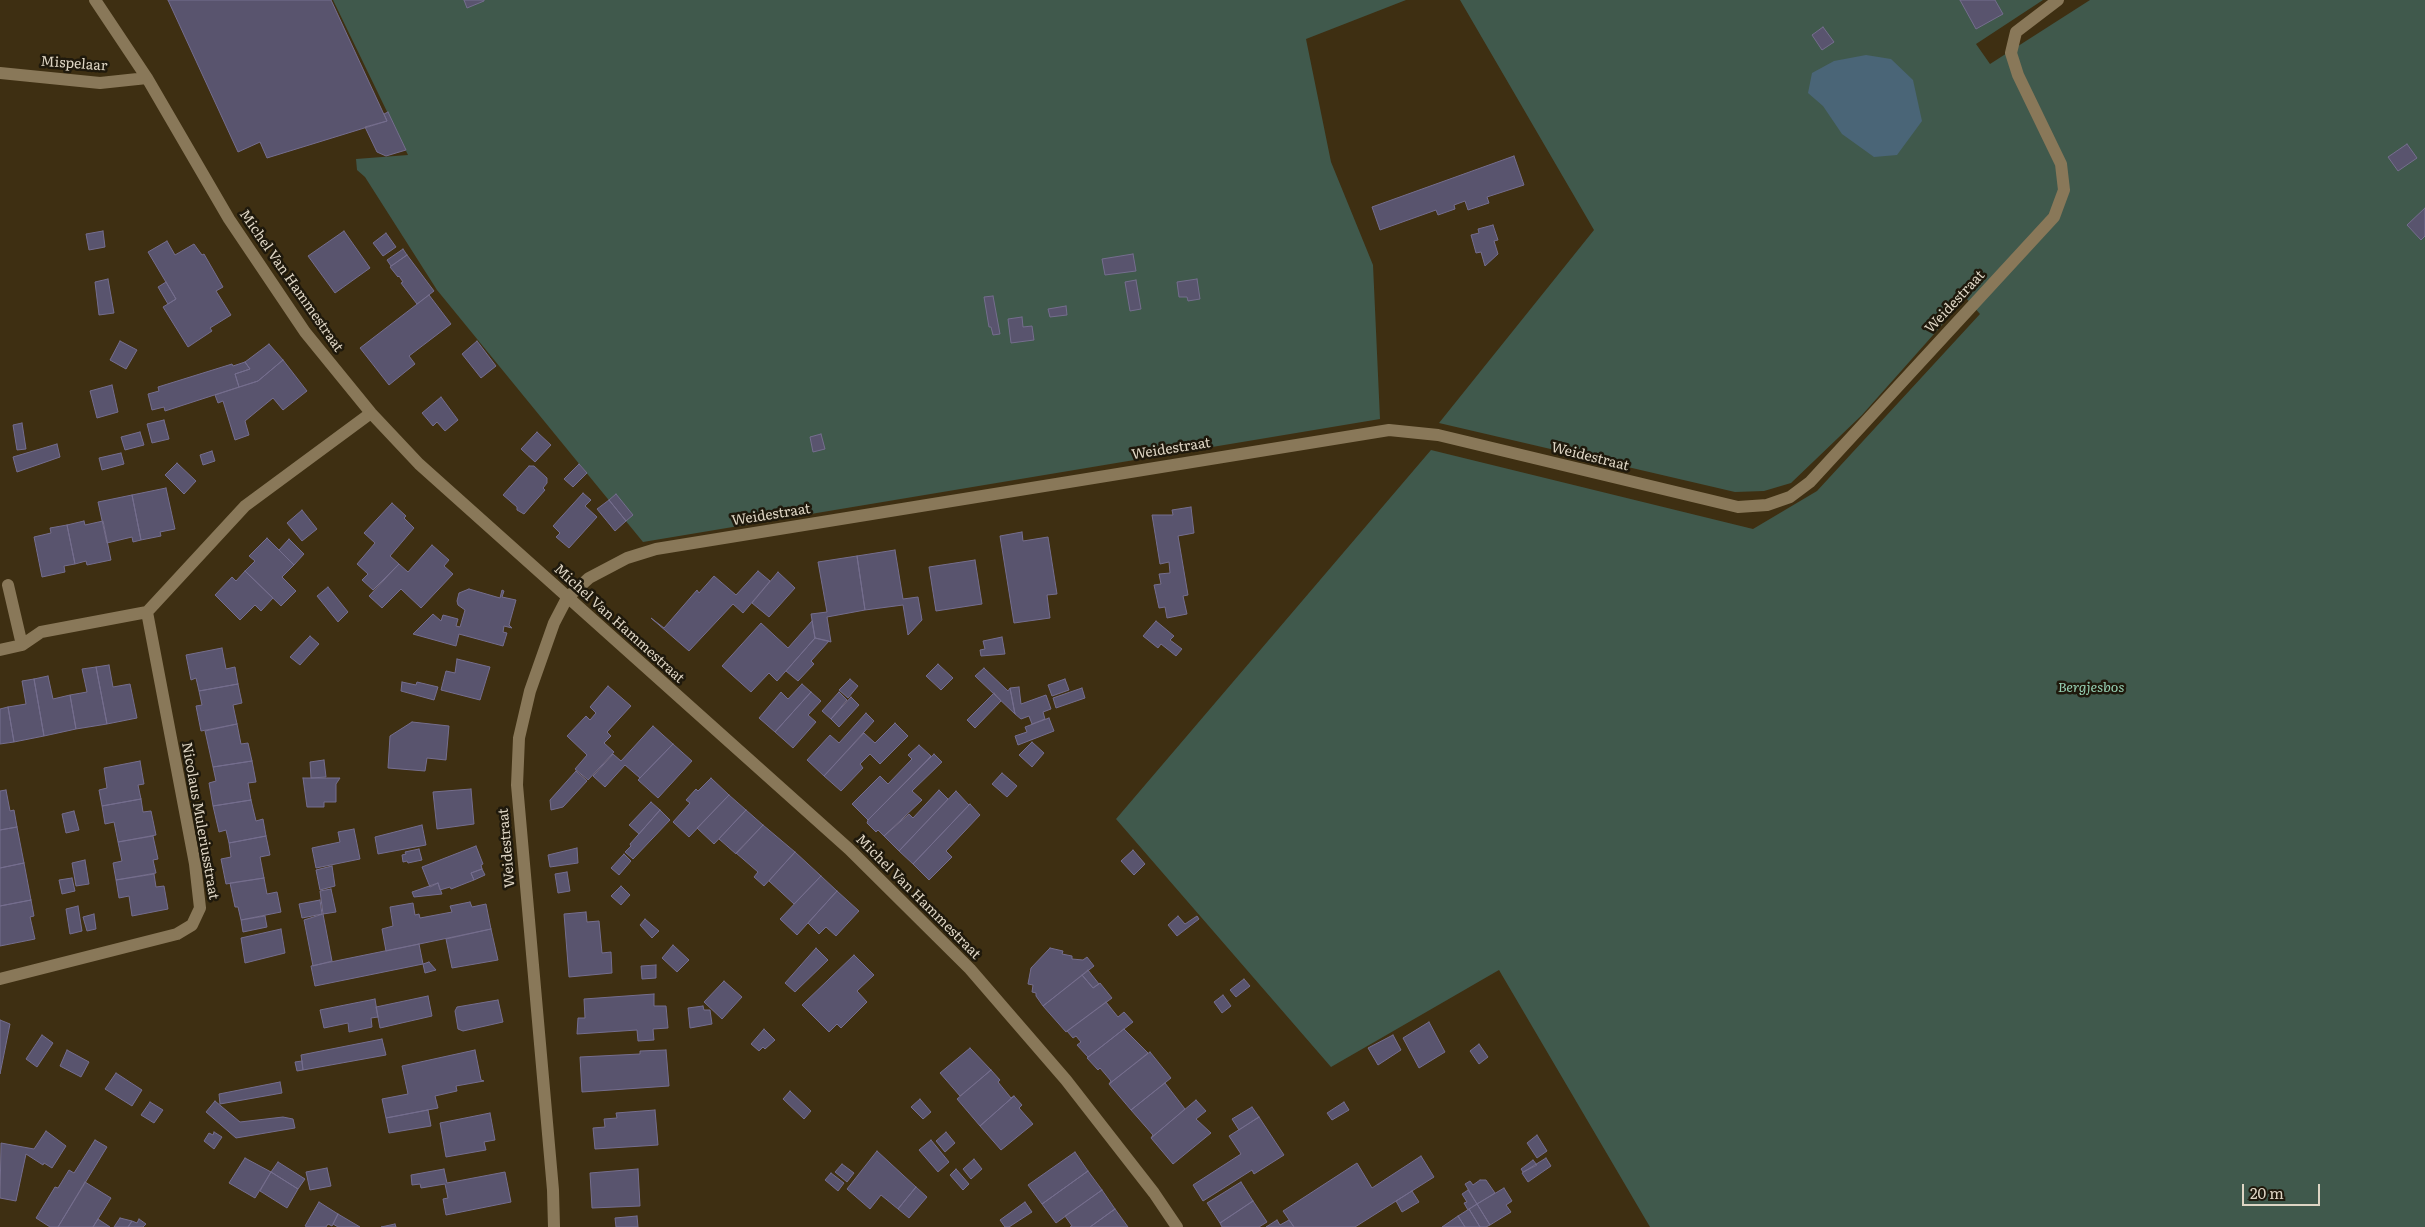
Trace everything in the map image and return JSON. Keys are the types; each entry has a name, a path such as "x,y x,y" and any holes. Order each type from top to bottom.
{"street":[{"name":"Michel Van Hammestraat","path":"95,0 147,78 229,219 305,332 371,413 419,464 849,849 970,969 1066,1080 1154,1193 1177,1227"},
{"name":"Weidestraat","path":"554,1227 553,1190 517,785 519,738 530,691 554,622 568,598 589,578 627,558 656,549 1389,430 1438,435 1738,507 1767,505 1790,497 1810,482 2054,218 2064,190 2062,164 2018,75 2011,53 2016,32 2058,0"},
{"name":"Mispelaar","path":"0,73 100,83 147,78"},
{"path":"0,650 22,645 41,632 147,612 245,506 371,413"},
{"path":"8,585 22,645"},
{"name":"Nicolaus Muleriusstraat","path":"0,979 177,934 192,925 200,908 195,864 147,612"}],"green space":[{"path":"333,0 1406,0 1306,39 1331,162 1373,265 1380,419 643,542 437,290 365,177 357,170 356,159 408,155"},
{"name":"Bergjesbos","path":"1460,0 2043,0 1976,44 1990,64 2090,0 2425,0 2425,1227 1650,1227 1499,970 1331,1067 1116,819 1431,450 1753,529 1817,491 1980,314 1966,298 1862,415 1791,483 1764,491 1735,492 1439,423 1594,230"}],"water":[{"path":"1866,55 1891,59 1913,80 1922,121 1897,155 1874,157 1842,134 1823,106 1808,93 1812,73 1834,61"}],"building":[{"path":"168,0 331,0 387,121 267,158 260,142 238,152"},
{"path":"464,0 484,0 484,1 467,8"},
{"path":"1960,0 1995,0 2003,14 1976,29"},
{"path":"1823,27 1834,42 1822,50 1812,35"},
{"path":"388,112 406,150 386,156 377,152 365,127 387,121 384,114"},
{"path":"2407,144 2417,158 2398,171 2388,157"},
{"path":"1514,156 1524,185 1487,197 1489,203 1468,210 1465,201 1454,205 1455,209 1438,215 1436,210 1380,230 1372,207"},
{"path":"2425,208 2425,236 2421,240 2407,225"},
{"path":"1493,225 1498,240 1494,241 1498,254 1485,266 1481,252 1476,253 1471,235 1479,233 1478,229"},
{"path":"103,231 105,247 89,250 86,234"},
{"path":"344,231 370,268 335,293 308,256"},
{"path":"386,233 396,247 383,256 373,243"},
{"path":"167,241 175,255 194,244 202,255 204,254 223,287 216,291 231,315 210,328 212,331 188,347 163,307 176,299 148,252"},
{"path":"403,249 407,255 391,266 387,260"},
{"path":"1133,254 1136,271 1105,275 1102,259"},
{"path":"407,255 434,291 417,304 401,283 403,282 399,276 390,267"},
{"path":"108,279 114,313 99,315 95,282"},
{"path":"1197,279 1200,299 1188,301 1187,297 1179,297 1177,282"},
{"path":"1136,280 1141,309 1130,311 1125,282"},
{"path":"166,282 176,299 168,304 158,287"},
{"path":"429,295 451,324 409,356 415,364 389,385 360,348"},
{"path":"993,296 1000,334 993,335 991,327 989,327 984,297"},
{"path":"1066,306 1067,315 1050,317 1048,309"},
{"path":"1022,317 1023,327 1032,326 1034,340 1011,343 1008,319"},
{"path":"120,341 137,350 126,369 110,360"},
{"path":"477,341 496,366 481,378 462,354"},
{"path":"269,344 283,360 258,381 239,387 235,374 250,369 245,362"},
{"path":"283,360 307,391 283,410 273,398 245,421 249,435 235,440 223,401 218,403 215,395 258,381"},
{"path":"245,362 250,369 235,374 239,387 165,411 164,407 152,410 148,394 159,391 158,387 232,364 233,366"},
{"path":"112,385 118,412 97,418 90,391"},
{"path":"441,397 458,420 445,431 437,422 433,426 422,413"},
{"path":"164,420 169,439 152,443 147,424"},
{"path":"22,423 26,449 17,450 13,425"},
{"path":"140,432 144,445 125,450 121,437"},
{"path":"537,432 551,445 535,462 521,449"},
{"path":"821,434 825,449 813,452 810,437"},
{"path":"57,444 60,457 17,472 13,457"},
{"path":"212,451 215,461 203,465 200,455"},
{"path":"121,453 124,464 102,470 99,458"},
{"path":"177,463 196,481 184,494 165,475"},
{"path":"579,464 587,473 573,487 564,479"},
{"path":"529,466 534,466 547,478 547,483 543,488 545,490 524,514 517,510 517,507 503,495"},
{"path":"166,488 175,529 160,532 161,536 141,540 132,495"},
{"path":"583,493 591,500 585,506 597,517 569,548 556,537 560,533 553,526"},
{"path":"616,494 633,515 626,521 609,500"},
{"path":"132,495 141,540 133,542 132,537 107,543 98,502"},
{"path":"609,500 626,521 615,531 597,509"},
{"path":"392,503 406,516 404,518 414,528 390,556 399,564 373,590 362,580 368,574 357,564 375,543 364,533"},
{"path":"1191,507 1194,533 1178,536 1188,595 1183,596 1187,614 1167,618 1165,607 1159,608 1154,585 1161,584 1159,574 1170,573 1169,562 1160,564 1152,515 1173,515 1172,510"},
{"path":"302,510 317,529 302,541 287,523"},
{"path":"84,521 85,525 103,521 111,560 87,565 86,561 75,564 67,525"},
{"path":"67,525 75,564 64,566 65,572 42,577 34,537 51,533 50,528"},
{"path":"1022,532 1023,541 1048,537 1057,594 1047,595 1050,618 1014,623 1000,536"},
{"path":"267,538 294,565 282,577 296,591 281,606 245,571 255,561 249,556"},
{"path":"289,539 304,554 294,565 279,550"},
{"path":"432,545 449,560 444,566 453,574 421,608 401,589 382,608 369,596 399,564 408,572"},
{"path":"895,550 903,599 918,597 922,620 908,635 903,605 865,610 857,556"},
{"path":"857,556 865,610 827,617 831,642 815,638 811,614 827,612 818,562"},
{"path":"975,560 982,604 936,611 929,567"},
{"path":"245,571 273,598 261,611 255,605 240,620 215,595 232,577 236,581"},
{"path":"758,571 770,581 743,613 733,604 689,651 651,618 664,628 697,590 699,593 714,576 736,595"},
{"path":"778,572 795,588 769,617 752,603"},
{"path":"328,587 348,612 338,622 317,596"},
{"path":"469,589 500,598 502,590 504,591 502,597 516,600 509,625 512,628 504,626 503,632 507,633 503,646 459,634 456,646 413,634 433,614 441,621 443,615 458,619 456,626 460,627 465,610 458,605 457,601 459,593"},
{"path":"812,621 815,638 777,681 769,673 751,692 722,666 761,623 788,648"},
{"path":"1156,621 1174,636 1170,640 1182,649 1176,656 1161,644 1158,648 1143,636"},
{"path":"310,636 319,644 300,665 290,657"},
{"path":"1002,637 1005,654 981,656 980,650 985,649 983,641"},
{"path":"815,638 829,641 811,661 814,664 798,681 786,671"},
{"path":"222,648 226,669 235,667 238,684 199,691 196,678 191,680 186,655"},
{"path":"457,659 490,667 480,700 441,690 446,671 455,673"},
{"path":"938,664 953,678 941,690 926,676"},
{"path":"109,665 113,687 130,684 137,718 107,724 96,667"},
{"path":"96,667 107,724 76,729 70,695 87,692 82,669"},
{"path":"984,668 1008,691 1010,688 1015,714 975,676"},
{"path":"48,676 53,699 70,695 76,729 44,736 34,679"},
{"path":"34,679 44,736 14,742 8,707 26,704 22,681"},
{"path":"850,679 858,686 848,698 839,690"},
{"path":"1065,679 1069,690 1052,696 1048,685"},
{"path":"402,682 416,685 417,682 438,687 434,700 401,691"},
{"path":"238,684 242,703 233,705 237,724 201,731 196,706 202,705 199,691"},
{"path":"802,684 811,692 775,732 759,718 781,692 788,699"},
{"path":"608,686 631,706 607,732 611,736 604,743 614,752 588,780 575,769 587,755 567,736 586,716 590,720 596,713 590,707"},
{"path":"1019,687 1021,704 1046,695 1051,709 1043,712 1045,719 1032,724 1029,716 1021,719 1015,714 1010,688"},
{"path":"1082,688 1085,698 1056,708 1053,698"},
{"path":"811,692 821,701 808,715 816,722 793,748 775,732"},
{"path":"839,692 847,700 831,719 822,711"},
{"path":"994,693 1001,701 975,728 967,720"},
{"path":"851,697 859,705 839,727 831,719"},
{"path":"8,707 14,742 0,744 0,709"},
{"path":"866,713 874,721 824,776 807,760 830,735 839,743"},
{"path":"1049,718 1054,731 1018,745 1015,736 1027,732 1025,727"},
{"path":"412,722 449,726 446,760 427,758 425,771 388,768 390,736"},
{"path":"895,723 908,736 880,764 870,754 860,764 863,768 841,791 824,776 864,733 875,743"},
{"path":"237,724 241,744 248,743 252,761 213,767 205,731"},
{"path":"653,726 673,744 640,778 625,765 605,787 593,776 613,754 621,761"},
{"path":"1032,742 1044,753 1032,767 1019,755"},
{"path":"673,744 692,761 658,798 638,780"},
{"path":"919,745 931,756 868,820 852,804 880,776 888,784 912,759 908,755"},
{"path":"934,754 942,762 912,791 922,800 884,836 878,830 876,832 867,823 868,820"},
{"path":"324,760 326,777 311,778 310,762"},
{"path":"140,761 144,784 138,785 141,799 102,806 99,790 107,788 104,768"},
{"path":"252,761 256,782 248,783 251,800 213,806 209,783 216,781 213,767"},
{"path":"576,771 587,781 563,807 551,810 550,800"},
{"path":"1002,773 1017,786 1007,797 992,784"},
{"path":"303,778 340,778 336,784 336,802 324,802 324,807 307,807"},
{"path":"711,778 729,795 689,837 673,822 690,803 686,800 696,789 698,791"},
{"path":"471,789 474,824 437,829 433,792"},
{"path":"6,790 10,811 14,810 17,827 0,830 0,791"},
{"path":"939,790 948,799 899,851 884,836 909,814 913,818"},
{"path":"956,791 969,805 913,864 899,851"},
{"path":"729,795 746,810 714,844 697,828"},
{"path":"141,799 143,812 151,811 156,835 118,842 114,822 105,824 102,806"},
{"path":"251,800 256,821 263,819 266,836 229,843 226,830 219,832 213,806"},
{"path":"651,802 660,810 639,834 629,825"},
{"path":"970,804 980,815 946,851 952,857 929,880 913,864"},
{"path":"660,810 670,820 633,859 625,852"},
{"path":"746,810 763,825 736,854 719,839"},
{"path":"74,811 79,830 66,833 62,814"},
{"path":"422,825 426,845 378,854 375,837"},
{"path":"763,825 795,852 764,886 754,877 758,872 736,853"},
{"path":"17,827 24,863 0,868 0,830"},
{"path":"354,829 360,859 316,868 312,848 340,842 338,832"},
{"path":"153,836 158,859 153,860 156,873 116,880 113,863 122,861 118,842"},
{"path":"266,836 270,855 260,857 264,878 226,884 221,859 231,857 229,843"},
{"path":"476,846 483,864 481,865 482,869 471,873 474,880 451,889 450,887 440,890 438,883 430,887 422,867"},
{"path":"577,848 578,863 550,867 548,855"},
{"path":"419,849 422,860 408,863 407,861 403,862 402,855 406,854 405,852"},
{"path":"1133,850 1145,864 1134,875 1121,861"},
{"path":"795,852 821,876 794,904 769,881"},
{"path":"624,854 631,861 619,875 611,868"},
{"path":"85,860 89,884 76,886 72,863"},
{"path":"24,863 31,900 0,906 0,868"},
{"path":"332,866 335,886 320,890 316,870"},
{"path":"482,869 485,875 474,880 471,873"},
{"path":"567,872 570,891 558,893 555,874"},
{"path":"154,874 156,887 164,886 168,909 132,916 129,896 119,898 116,880"},
{"path":"821,876 837,891 797,935 780,919"},
{"path":"72,878 75,891 62,894 59,880"},
{"path":"264,878 267,894 277,892 281,912 241,920 238,907 235,907 230,883"},
{"path":"438,883 442,894 414,897 412,892"},
{"path":"621,886 630,895 621,905 611,896"},
{"path":"331,889 336,912 323,914 320,891"},
{"path":"837,891 859,911 836,936 826,927 819,934 808,923"},
{"path":"31,900 34,916 30,917 35,939 0,946 0,906"},
{"path":"320,900 322,914 302,918 299,904"},
{"path":"470,902 472,907 486,904 491,929 386,951 382,929 393,926 390,907 413,903 415,915 419,914 420,918 452,912 450,906"},
{"path":"78,906 82,931 70,934 66,909"},
{"path":"586,912 587,922 599,921 602,953 611,952 612,973 569,977 564,914"},
{"path":"94,914 96,929 87,931 83,917"},
{"path":"323,914 332,961 313,966 304,920"},
{"path":"265,916 267,927 243,932 241,920"},
{"path":"1178,916 1185,924 1197,916 1199,919 1177,936 1168,925"},
{"path":"645,919 659,931 652,938 640,925"},
{"path":"281,929 285,953 245,963 241,938"},
{"path":"491,929 498,960 452,968 446,939"},
{"path":"419,944 423,964 315,986 311,966"},
{"path":"673,945 689,960 677,972 662,958"},
{"path":"816,948 828,960 795,992 785,983"},
{"path":"1050,948 1063,951 1062,954 1072,956 1072,959 1083,960 1087,957 1094,966 1043,1006 1036,993 1032,992 1033,985 1028,984 1031,968"},
{"path":"854,955 874,975 857,991 867,1002 841,1028 837,1024 829,1032 802,1005"},
{"path":"429,962 436,970 425,973 423,964"},
{"path":"656,965 656,978 642,979 641,966"},
{"path":"1088,970 1099,984 1093,988 1082,975"},
{"path":"1082,975 1093,988 1100,983 1112,998 1066,1032 1043,1006"},
{"path":"1244,979 1250,986 1236,997 1230,990"},
{"path":"724,981 742,997 722,1019 704,1002"},
{"path":"654,994 654,1006 666,1006 668,1028 653,1029 654,1040 638,1041 637,1030 577,1034 578,1018 585,1018 584,999"},
{"path":"1223,995 1231,1006 1222,1013 1214,1002"},
{"path":"428,996 432,1016 380,1028 376,1007"},
{"path":"375,999 378,1017 371,1018 372,1027 349,1032 348,1023 324,1028 320,1010"},
{"path":"498,1000 503,1022 463,1031 458,1029 455,1011 457,1007"},
{"path":"1106,1002 1118,1017 1124,1012 1133,1022 1088,1057 1077,1045 1081,1042 1076,1036 1073,1038 1067,1031"},
{"path":"703,1006 704,1010 710,1010 712,1024 690,1028 688,1008"},
{"path":"0,1020 10,1024 0,1074"},
{"path":"1429,1022 1445,1052 1419,1068 1403,1038"},
{"path":"764,1029 775,1040 765,1049 763,1047 759,1051 751,1044"},
{"path":"1124,1029 1148,1053 1109,1084 1111,1081 1100,1068 1098,1070 1087,1058"},
{"path":"42,1035 53,1043 37,1067 26,1059"},
{"path":"1393,1035 1401,1050 1378,1065 1368,1048"},
{"path":"382,1039 386,1055 303,1070 301,1055"},
{"path":"1479,1044 1488,1057 1479,1064 1470,1051"},
{"path":"970,1048 991,1070 960,1096 940,1073"},
{"path":"67,1050 89,1062 81,1077 60,1066"},
{"path":"475,1050 481,1080 484,1081 456,1086 457,1091 435,1096 438,1108 386,1118 382,1099 408,1094 402,1066"},
{"path":"666,1050 669,1086 582,1092 580,1057 640,1054 640,1051"},
{"path":"1150,1052 1171,1078 1131,1110 1109,1084"},
{"path":"302,1061 303,1070 297,1071 295,1062"},
{"path":"991,1070 1000,1080 998,1082 1011,1098 1014,1096 980,1126 957,1099"},
{"path":"116,1073 142,1090 132,1106 105,1089"},
{"path":"280,1082 282,1093 220,1104 219,1094"},
{"path":"1165,1083 1185,1109 1151,1138 1153,1135 1131,1110"},
{"path":"790,1091 811,1111 804,1119 783,1099"},
{"path":"1014,1096 1022,1105 1019,1108 1033,1124 1001,1150 980,1126"},
{"path":"920,1099 931,1112 923,1119 911,1107"},
{"path":"1196,1100 1206,1111 1196,1119 1211,1133 1173,1164 1151,1138"},
{"path":"215,1101 240,1122 283,1117 293,1119 295,1128 236,1138 206,1112"},
{"path":"150,1102 163,1110 154,1123 141,1115"},
{"path":"1344,1102 1349,1110 1332,1120 1327,1113"},
{"path":"1252,1107 1259,1117 1239,1130 1232,1119"},
{"path":"428,1110 431,1126 389,1133 386,1118"},
{"path":"655,1110 658,1145 595,1149 593,1128 605,1127 604,1119 617,1118 616,1113"},
{"path":"490,1113 495,1140 484,1142 486,1150 446,1157 440,1123"},
{"path":"1259,1117 1284,1155 1254,1174 1252,1170 1203,1201 1193,1185 1241,1154 1229,1136"},
{"path":"46,1131 66,1146 52,1168 44,1163 43,1165 26,1154 16,1201 0,1198 1,1143 34,1149"},
{"path":"214,1132 222,1137 214,1149 204,1141 209,1133 213,1135"},
{"path":"946,1132 955,1143 945,1152 936,1141"},
{"path":"1537,1135 1547,1151 1537,1158 1527,1143"},
{"path":"95,1140 107,1147 58,1227 50,1227 36,1218 55,1187 58,1188 69,1170 74,1173"},
{"path":"931,1140 949,1162 938,1172 919,1150"},
{"path":"877,1151 916,1187 898,1209 881,1195 870,1209 847,1189"},
{"path":"1075,1152 1088,1171 1042,1204 1028,1185"},
{"path":"1421,1156 1434,1177 1355,1227 1294,1227 1283,1211 1357,1163 1372,1188"},
{"path":"245,1158 271,1172 255,1198 229,1183"},
{"path":"1546,1158 1551,1166 1528,1182 1522,1173"},
{"path":"974,1159 982,1169 971,1179 963,1169"},
{"path":"1533,1160 1537,1165 1523,1172 1521,1169"},
{"path":"278,1162 305,1179 298,1189 271,1172"},
{"path":"842,1164 854,1173 847,1182 835,1172"},
{"path":"327,1168 331,1186 310,1190 306,1172"},
{"path":"444,1169 447,1183 505,1172 511,1202 446,1215 443,1199 448,1198 445,1184 421,1188 420,1184 412,1185 411,1175"},
{"path":"638,1169 640,1206 592,1208 590,1173"},
{"path":"956,1169 969,1184 963,1190 950,1175"},
{"path":"1088,1171 1102,1190 1056,1223 1042,1204"},
{"path":"271,1172 298,1189 287,1208 260,1191"},
{"path":"831,1173 844,1183 838,1191 825,1180"},
{"path":"1480,1180 1486,1180 1495,1193 1477,1204 1465,1184 1470,1181 1473,1185"},
{"path":"85,1182 111,1198 93,1227 58,1227"},
{"path":"1241,1182 1253,1201 1220,1223 1207,1203"},
{"path":"916,1187 927,1197 909,1218 898,1209"},
{"path":"1504,1188 1512,1201 1506,1205 1511,1212 1490,1225 1477,1204"},
{"path":"1102,1190 1115,1209 1090,1227 1070,1227 1072,1226 1065,1216"},
{"path":"1468,1190 1477,1204 1468,1210 1464,1203 1467,1202 1462,1194"},
{"path":"1412,1191 1419,1202 1402,1212 1396,1201"},
{"path":"1253,1201 1267,1222 1259,1227 1222,1227 1220,1223"},
{"path":"319,1202 338,1214 332,1226 328,1224 326,1227 305,1226"},
{"path":"1025,1202 1032,1212 1009,1227 1005,1227 1000,1220"},
{"path":"1477,1204 1490,1225 1486,1227 1480,1227 1469,1209"},
{"path":"1115,1209 1128,1227 1090,1227"},
{"path":"1469,1209 1480,1227 1465,1227 1458,1216"},
{"path":"338,1214 360,1227 338,1227 333,1224"},
{"path":"637,1216 638,1227 616,1227 615,1218"},
{"path":"1458,1216 1465,1227 1442,1227"},
{"path":"120,1218 132,1221 128,1227 114,1227"},
{"path":"98,1219 110,1227 93,1227"},
{"path":"139,1219 146,1224 143,1227 128,1227 132,1221 137,1223"},
{"path":"1277,1220 1280,1225 1289,1220 1294,1227 1266,1227"},
{"path":"395,1224 396,1227 381,1227"}]}
